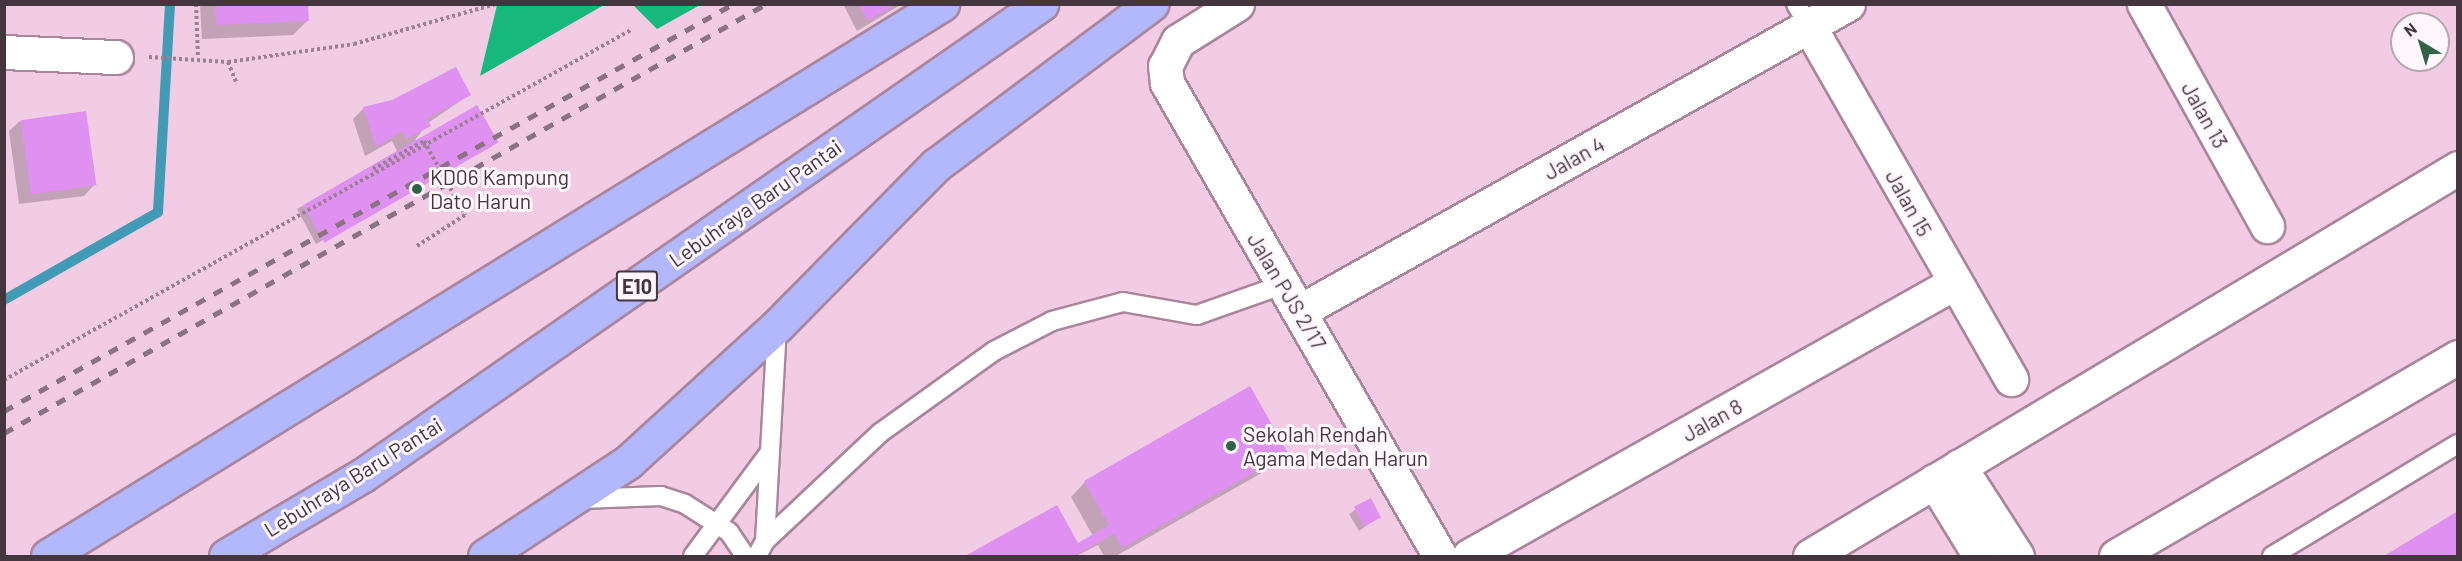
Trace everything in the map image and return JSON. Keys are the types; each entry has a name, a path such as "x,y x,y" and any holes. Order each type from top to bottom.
{"highway":[{"path":"48,556 942,4"},
{"name":"Lebuhraya Baru Pantai","path":"226,556 363,476 1041,4"},
{"path":"485,556 628,462 777,325 936,165 1151,4"}],"street":[{"name":"Jalan PJS 2/17","path":"1237,4 1195,28 1171,51 1167,83 1440,556"},
{"name":"Jalan 4","path":"1291,298 1803,15 1848,4"},
{"name":"Jalan 13","path":"2144,4 2267,226"},
{"name":"Jalan 15","path":"1803,15 1954,283 2011,379"},
{"path":"4,52 116,57"},
{"path":"1809,556 2457,168"},
{"name":"Jalan 8","path":"1469,556 1954,283"},
{"path":"2116,556 2457,357"},
{"path":"1946,474 1980,556"},
{"path":"1946,474 2016,556"}],"lane":[{"path":"761,549 880,433 994,351 1052,321 1123,302 1197,315 1291,298"},
{"path":"761,549 773,448 777,325"},
{"path":"2272,556 2457,444"},
{"path":"693,556 773,448"},
{"path":"572,500 661,496 717,524 745,556"}],"path":[{"path":"196,4 198,58"},
{"path":"185,56 228,62 354,44 495,4"},
{"path":"4,380 631,30"},
{"path":"228,62 237,84"},
{"path":"373,169 424,141 465,215 417,246"}],"green space":[{"path":"497,4 604,5 480,76"},
{"path":"633,5 700,5 657,29"}],"building":[{"path":"215,4 308,4 309,21 216,25"},
{"path":"858,4 897,4 868,21"},
{"path":"456,67 471,95 427,119 431,126 407,139 403,131 376,147 363,107 392,100"},
{"path":"477,105 498,142 324,243 303,206"},
{"path":"86,111 96,185 31,194 21,120"},
{"path":"1250,386 1288,453 1122,548 1114,534 1074,556 965,556 1057,505 1078,543 1109,525 1084,481"},
{"path":"1371,498 1381,518 1364,526 1354,507"},
{"path":"2458,511 2458,556 2384,556"}],"waterway":[{"path":"4,300 158,212 170,4"}],"railway":[{"path":"4,411 733,4"},
{"path":"4,433 766,4"}],"place":[{"name":"KD06 Kampung Dato Harun","path":"417,189"},
{"name":"Sekolah Rendah Agama Medan Harun","path":"1231,446"}]}
